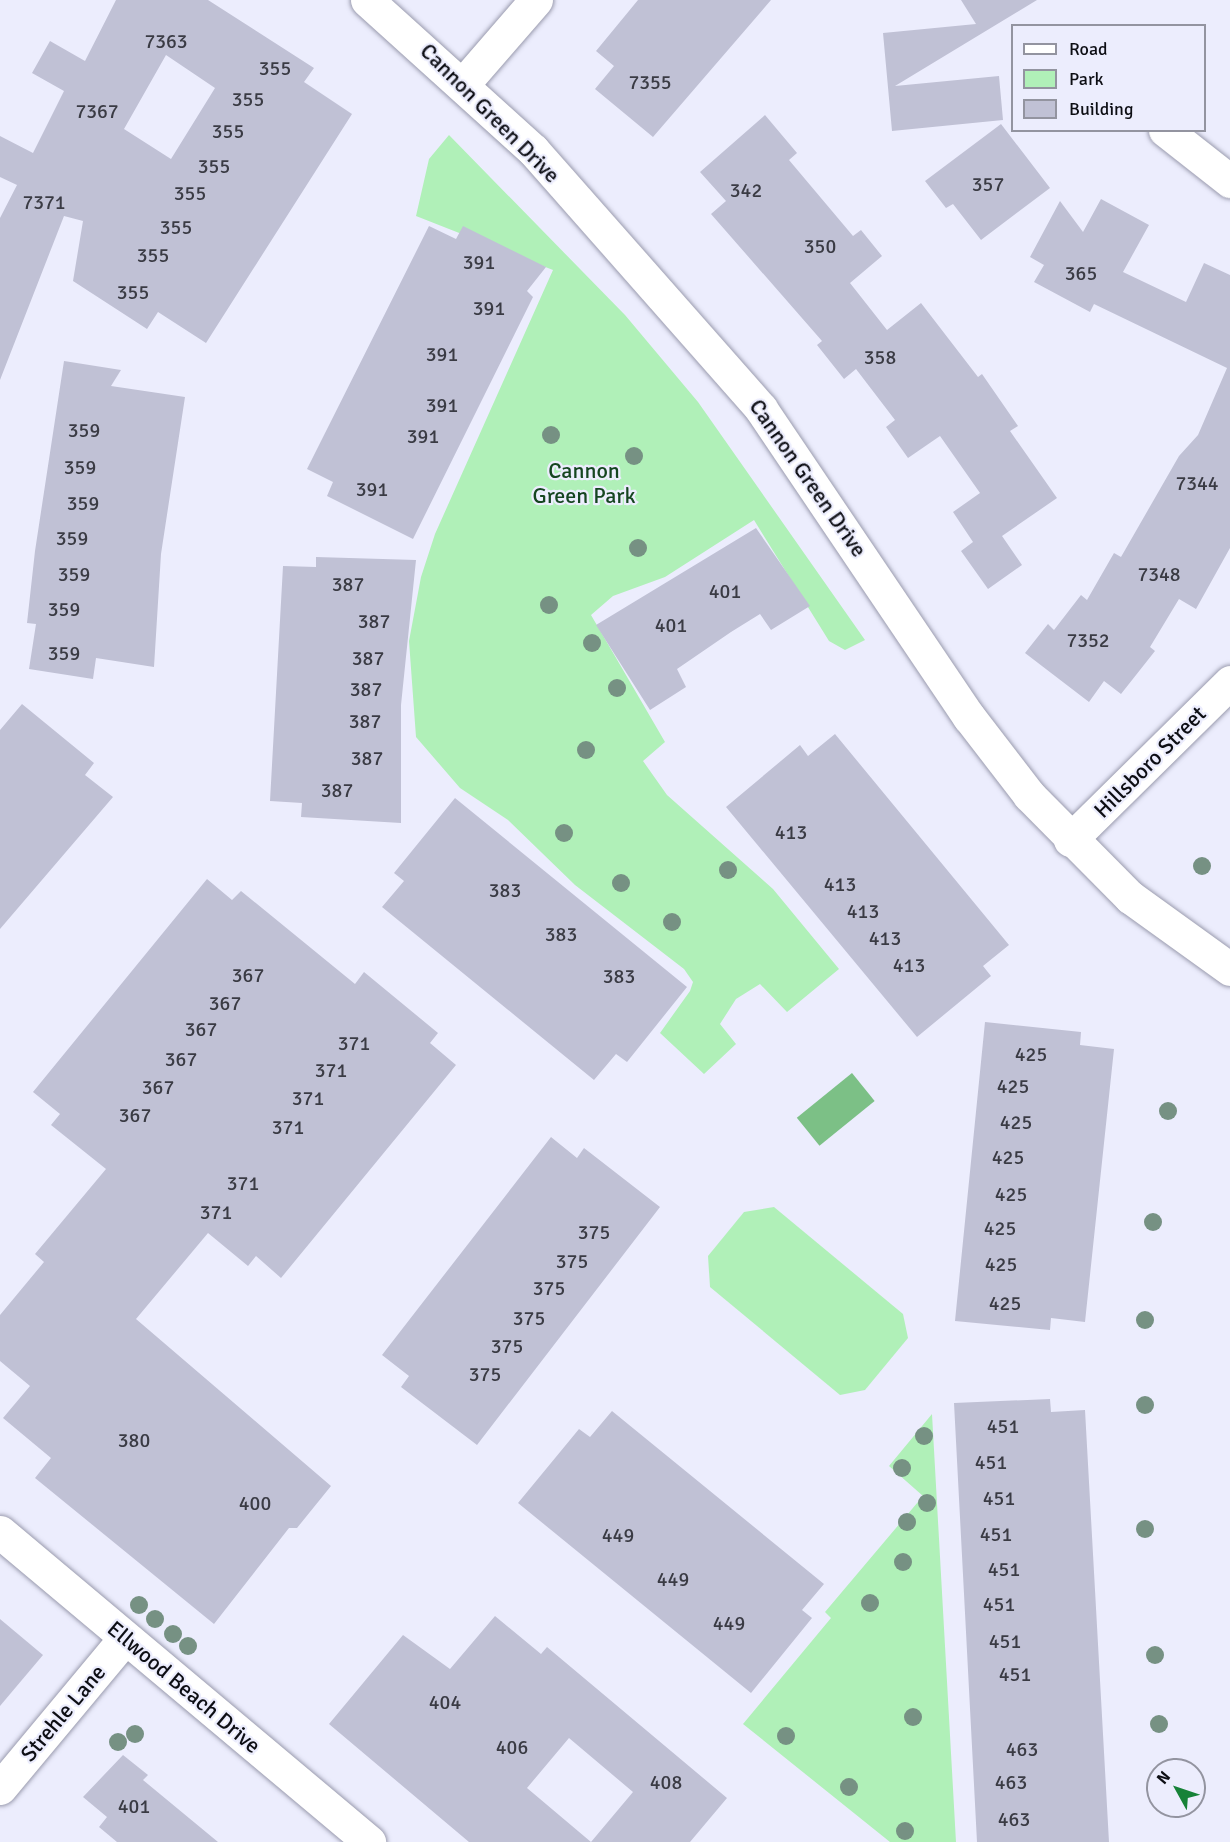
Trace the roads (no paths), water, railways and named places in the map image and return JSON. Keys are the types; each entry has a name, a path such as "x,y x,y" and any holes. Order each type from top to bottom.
{"street":[{"name":"Cannon Green Drive","path":"367,0 464,83 533,150 761,409 969,717 1070,840 1174,933 1230,969"},
{"path":"464,83 536,0"},
{"path":"1168,132 1230,181"},
{"name":"Hillsboro Street","path":"1070,840 1230,682"},
{"name":"Ellwood Beach Drive","path":"0,1532 369,1842"},
{"name":"Strehle Lane","path":"0,1788 125,1638"}],"park label":[{"name":"Cannon Green Park","path":"584,482"}]}
